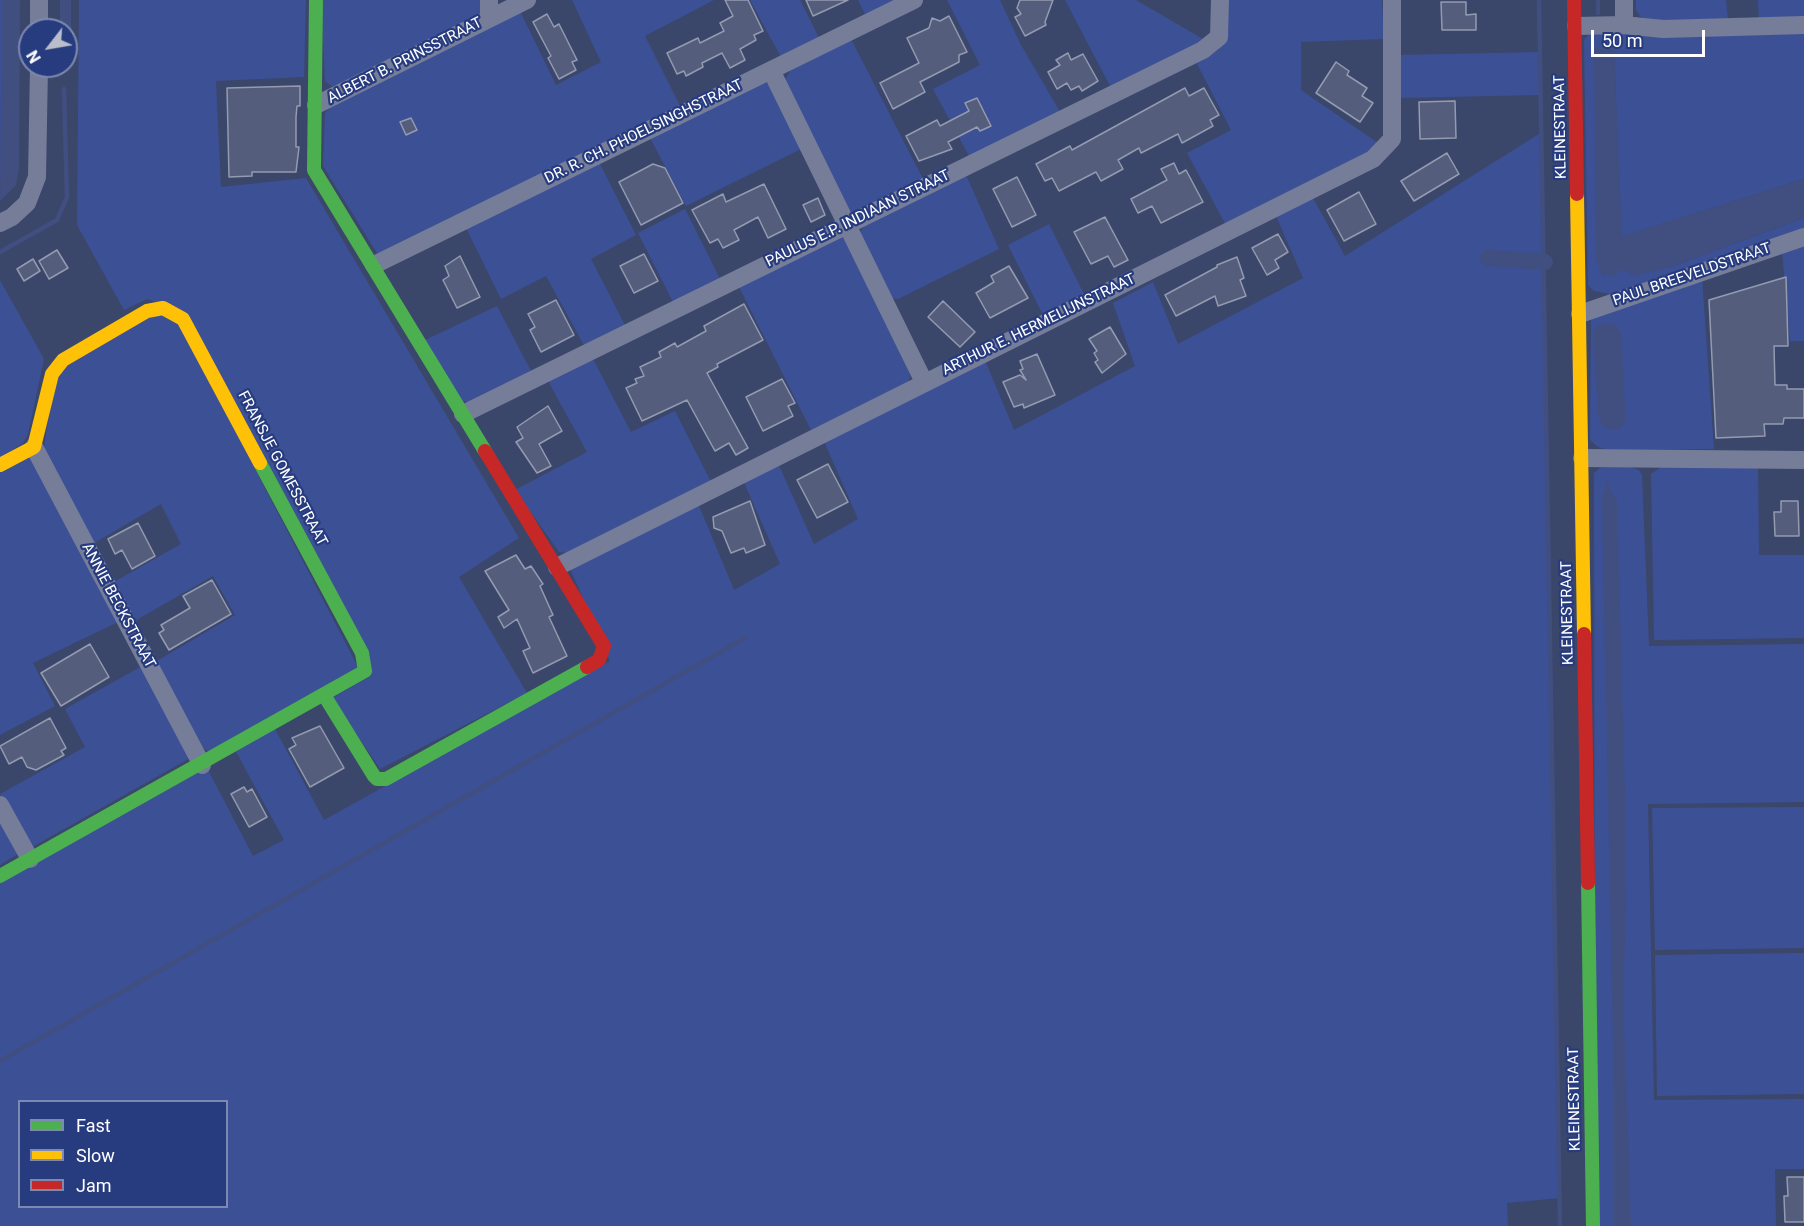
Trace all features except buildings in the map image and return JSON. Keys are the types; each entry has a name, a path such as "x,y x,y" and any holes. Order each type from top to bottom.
{"street":[{"path":"39,0 39,18"},
{"path":"0,876 202,765 324,694 374,776 377,779 386,780 599,660 604,646 374,265 314,170 316,0"},
{"path":"489,0 489,18"},
{"name":"ALBERT B. PRINSSTRAAT","path":"316,105 527,0"},
{"name":"DR. R. CH. PHOELSINGHSTRAAT","path":"374,265 914,0"},
{"name":"PAULUS E.P. INDIAAN STRAAT","path":"462,414 1203,50 1219,37 1220,0"},
{"name":"ARTHUR E. HERMELIJNSTRAAT","path":"557,567 1373,159 1392,139 1392,0"},
{"name":"KLEINESTRAAT","path":"1574,0 1593,1226"},
{"path":"1624,0 1624,25"},
{"path":"1576,26 1624,25 1663,29 1804,25"},
{"path":"771,70 924,382"},
{"path":"0,223 12,217 27,203 38,177 39,78"},
{"name":"PAUL BREEVELDSTRAAT","path":"1580,314 1804,237"},
{"name":"FRANSJE GOMESSTRAAT","path":"34,447 56,366 147,310 163,308 183,319 362,653 365,671 324,694"},
{"path":"0,465 34,447"},
{"name":"ANNIE BECKSTRAAT","path":"34,447 202,765"},
{"path":"1582,458 1804,460"},
{"path":"0,805 30,859"}],"shaded area":[{"path":"0,0 2,0 2,178 0,180"},
{"path":"2,0 20,0 20,18 18,18 19,169 16,185 0,201"},
{"path":"60,0 71,0 71,18 60,18"},
{"path":"79,0 306,0 304,77 216,81 221,187 306,178 519,538 459,577 527,693 380,769 332,698 371,676 184,312 147,299 124,310 77,225"},
{"path":"321,0 484,0 481,16 340,85 331,86 325,81"},
{"path":"572,0 714,0 645,36 681,108 385,255 377,253 323,166 325,113 333,104 519,9 556,85 601,62"},
{"path":"750,0 800,0 820,40 782,59"},
{"path":"858,0 904,0 867,18"},
{"path":"947,0 1000,0 1020,43 1060,112 969,156 933,89 980,65"},
{"path":"1065,0 1136,0 1203,39 1196,48 1110,86"},
{"path":"1225,0 1382,0 1384,39 1301,42 1301,90 1381,145 1226,225 1187,153 1231,130 1196,62 1218,50 1225,35"},
{"path":"1636,0 1726,0 1728,20 1653,21 1641,17 1636,10"},
{"path":"1758,0 1804,0 1804,19 1759,20"},
{"path":"1804,29 1804,179 1621,237 1614,49 1620,269 1670,267 1804,218 1804,229 1610,294 1594,291 1588,285 1584,40 1589,34"},
{"path":"850,37 923,179 857,213 848,211 786,88 786,78 795,62"},
{"path":"1605,45 1614,48 1622,236 1804,179 1804,218 1670,267 1634,276 1620,269 1615,275 1602,276 1596,258 1594,49"},
{"path":"1540,52 1541,95 1399,98 1398,55"},
{"path":"764,82 771,84 805,147 686,206 649,136"},
{"path":"1542,132 1560,1198 1507,1203 1508,1226 0,1226 0,881 207,768 253,856 284,840 235,750 275,729 324,820 610,661 569,566 697,501 734,590 780,564 742,478 777,461 814,544 858,519 823,439 984,358 1014,430 1135,366 1113,303 1153,282 1178,344 1303,278 1276,216 1313,198 1345,256"},
{"path":"599,162 636,235 591,259 626,327 585,347 546,276 501,299 466,228"},
{"path":"966,175 999,249 898,299 890,298 860,232 865,225"},
{"path":"685,209 720,279 673,302 638,233"},
{"path":"1049,224 1084,294 1043,315 1008,245"},
{"path":"836,238 844,238 909,367 910,378 906,385 811,430 738,285"},
{"path":"1804,244 1804,341 1790,341 1782,251"},
{"path":"1702,277 1714,449 1607,450 1598,447 1590,440 1591,316"},
{"path":"0,280 44,359 28,434 23,443 0,458"},
{"path":"497,306 532,373 472,403 462,401 423,341"},
{"path":"151,310 180,325 358,667 210,752 199,746 155,662 235,615 213,576 133,622 112,583 181,544 161,504 91,545 43,453 57,364"},
{"path":"1608,323 1616,325 1621,334 1626,421 1620,429 1608,429 1601,424 1598,414 1593,332 1598,325"},
{"path":"592,357 631,432 675,411 711,482 568,553 559,552 515,490 587,452 548,381"},
{"path":"31,455 118,622 33,663 55,706 0,735 0,471"},
{"path":"1758,465 1759,555 1804,555 1804,638 1654,640 1651,474 1661,467"},
{"path":"1601,467 1631,467 1639,470 1642,475 1649,646 1804,644 1804,802 1648,804 1654,1100 1804,1099 1804,1169 1775,1169 1776,1226 1595,1226 1594,473"},
{"path":"1605,492 1613,493 1617,502 1625,792 1626,911 1623,996 1631,1226 1614,1226 1614,1091 1602,499"},
{"path":"142,666 190,758 34,846 25,840 0,794 85,747 65,709"},
{"path":"1804,807 1804,948 1655,950 1652,808"},
{"path":"0,814 18,854 0,865"},
{"path":"1804,953 1804,1094 1657,1096 1655,955"}],"waterway":[{"path":"1539,0 1560,1226"},
{"path":"1598,0 1598,13"},
{"path":"0,252 57,220 67,197 64,89"},
{"path":"1488,258 1545,262"},
{"path":"1608,483 1608,497"},
{"path":"0,1061 745,638"}],"traffic: fast":[{"path":"316,0 314,170 485,451"},
{"path":"0,876 365,671 362,653 260,463"},
{"path":"324,695 374,776 377,779 386,779 587,667"},
{"path":"1588,883 1593,1226"}],"traffic: slow":[{"path":"1577,194 1584,634"},
{"path":"0,465 34,447 52,374 63,360 147,311 163,308 183,319 260,463"}],"traffic: jam":[{"path":"1574,0 1577,194"},
{"path":"485,451 604,646 599,660 587,667"},
{"path":"1584,634 1588,883"}]}
